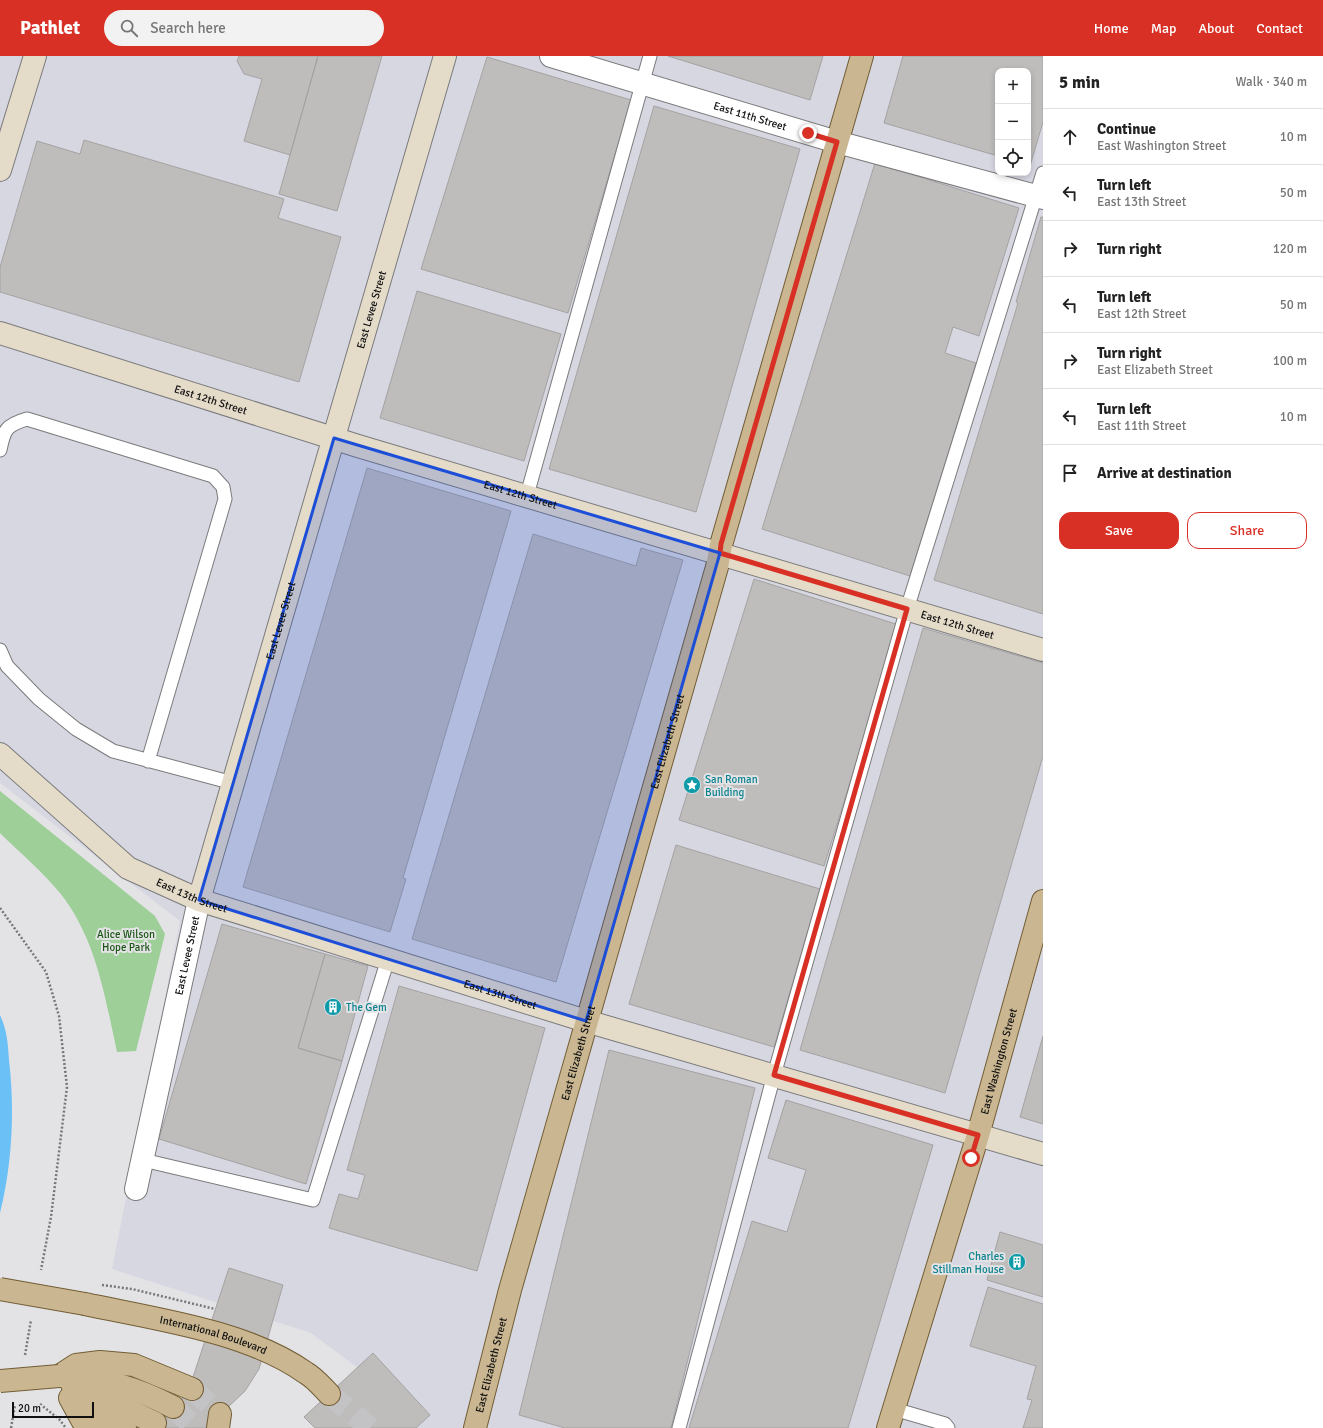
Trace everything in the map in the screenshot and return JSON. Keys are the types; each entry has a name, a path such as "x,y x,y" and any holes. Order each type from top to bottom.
{"main road":[{"path":"0,170 35,56"},
{"name":"East Levee Street","path":"199,900 445,56"},
{"name":"East Elizabeth Street","path":"475,1428 510,1290 720,553 721,544 862,56"},
{"name":"East 12th Street","path":"0,333 334,438 1043,650"},
{"name":"East 13th Street","path":"0,754 128,868 199,900 586,1021 1043,1154"},
{"name":"East Washington Street","path":"891,1419 978,1135 1043,901"},
{"name":"International Boulevard","path":"0,1289 85,1304 208,1331 264,1349 307,1373 329,1394"},
{"path":"59,1376 76,1365 100,1362 134,1365 192,1389"},
{"path":"0,1381 59,1376 87,1377 120,1384 173,1407"},
{"path":"59,1376 155,1423"},
{"path":"59,1376 82,1420 92,1428"},
{"path":"59,1376 82,1401 125,1428"}],"street":[{"name":"East 11th Street","path":"551,56 837,142 1040,197"},
{"name":"East Levee Street","path":"136,1189 199,900"}],"lane":[{"path":"527,495 650,56"},
{"path":"679,1428 774,1075 907,609 1040,197 1043,173"},
{"path":"0,450 4,432 13,423 27,419 213,476 223,487 225,499 148,760"},
{"path":"0,650 7,666 39,699 76,729 113,751 233,783"},
{"path":"143,1160 313,1200 388,959"},
{"path":"891,1419 945,1424 948,1428"}],"path":[{"path":"0,908 46,972 59,1016 67,1087 51,1217 39,1278"},
{"path":"101,1285 132,1289 215,1309"},
{"path":"23,1361 32,1316"},
{"path":"10,1428 16,1398"},
{"path":"37,1402 59,1419 66,1428"}],"highlighted area":[{"path":"334,438 720,553 586,1021 199,900"}],"shaded area":[{"path":"0,56 1043,56 1043,1428 417,1428 362,1371 311,1333 112,1269 180,921 0,783"}],"green space":[{"name":"Alice Wilson Hope Park","path":"0,791 155,916 165,934 136,1051 117,1052 98,969 91,949 72,910 46,877 0,833"}],"water":[{"path":"0,1015 8,1043 12,1118 10,1157 0,1213"}],"building":[{"path":"239,56 318,56 290,155 244,141 262,79 244,74 237,61"},
{"path":"318,56 382,56 337,211 279,194"},
{"path":"668,56 823,56 810,100"},
{"path":"903,56 1043,56 1043,122 1031,163 1031,68 995,68 995,155 884,123"},
{"path":"487,57 631,100 568,313 421,269"},
{"path":"654,106 800,149 696,512 549,469"},
{"path":"84,140 284,199 278,218 341,237 299,382 0,292 0,267 37,141 80,154"},
{"path":"875,163 1019,208 979,336 953,327 945,353 976,363 910,576 762,529"},
{"path":"1041,217 1043,217 1043,614 934,580 1018,303 1016,302"},
{"path":"417,291 561,334 524,461 380,418"},
{"path":"367,468 511,511 403,878 406,879 390,932 243,887"},
{"path":"533,534 636,566 641,548 683,560 556,982 412,939"},
{"path":"754,579 899,625 824,866 679,820"},
{"path":"923,628 1043,663 1043,756 945,1093 800,1050"},
{"path":"676,845 820,889 774,1047 629,1004"},
{"path":"222,924 325,954 298,1048 342,1061 306,1184 159,1139"},
{"name":"The Gem","path":"325,954 368,966 342,1061 298,1048"},
{"path":"399,986 545,1028 477,1271 329,1228 339,1194 358,1199 365,1175 347,1170"},
{"path":"1043,1036 1043,1124 1020,1117"},
{"path":"609,1050 755,1088 671,1428 565,1428 519,1415"},
{"path":"786,1100 933,1145 848,1428 689,1428 752,1221 787,1232 806,1170 768,1158"},
{"name":"Charles Stillman House","path":"1000,1232 1043,1245 1043,1297 987,1280"},
{"path":"229,1268 283,1285 259,1369 245,1391 206,1428 150,1428 200,1382 193,1377"},
{"path":"988,1287 1043,1304 1043,1428 1023,1428 1032,1400 1027,1399 1036,1366 970,1346"},
{"path":"373,1353 430,1415 416,1428 315,1428 304,1417"}],"tunnel":[{"path":"192,1389 220,1414"},
{"path":"329,1394 370,1428"},
{"path":"173,1407 196,1428"}],"place":[{"name":"San Roman Building","path":"692,785"},
{"name":"The Gem","path":"333,1007"},
{"name":"Charles Stillman House","path":"1017,1262"}],"route":[{"path":"808,133 837,142 721,544 720,553 907,609 774,1075 978,1135 971,1158"}]}
